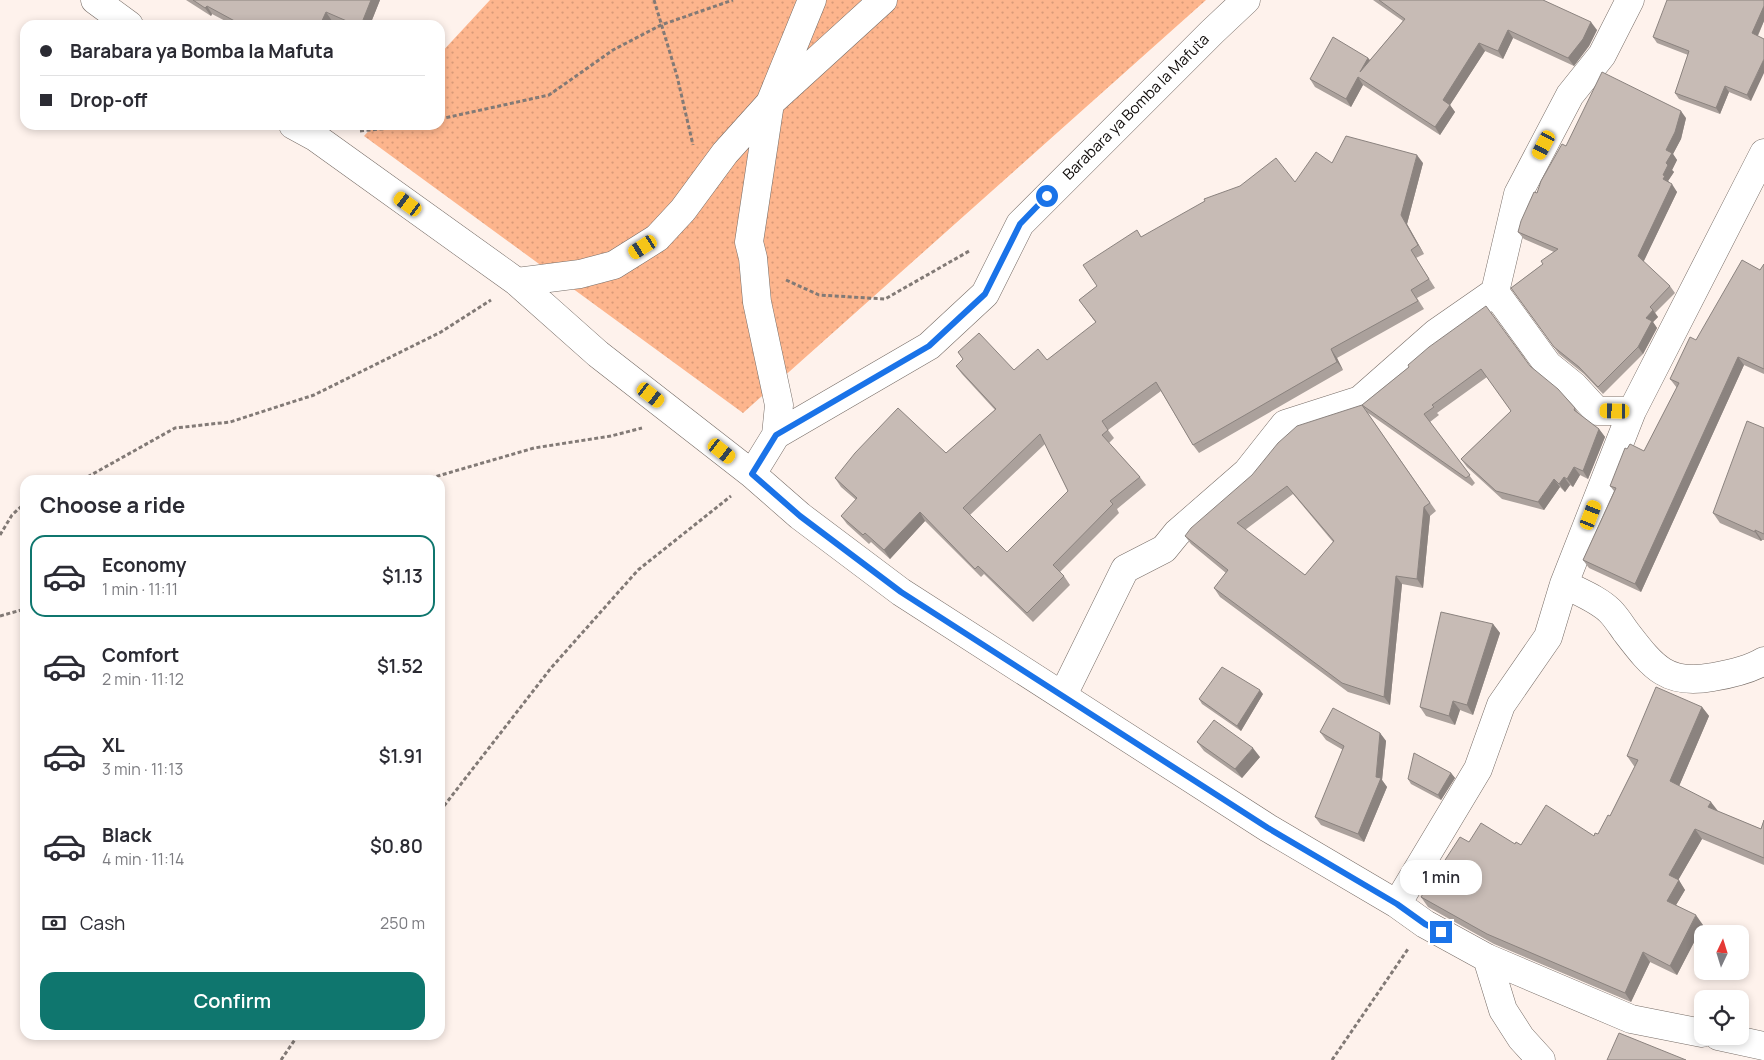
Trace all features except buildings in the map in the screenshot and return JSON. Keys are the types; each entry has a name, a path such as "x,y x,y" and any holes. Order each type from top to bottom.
{"street":[{"path":"95,0 122,20"},
{"path":"776,435 779,405 757,302 753,258 749,242 770,103 812,0"},
{"path":"517,282 580,274 614,265 657,238 684,210 724,153 770,103 883,0"},
{"name":"Barabara ya Bomba la Mafuta","path":"752,474 776,435 929,346 985,294 1020,224 1246,0"},
{"path":"1064,695 1124,569 1164,549 1177,533 1247,472 1285,424 1360,400 1436,333 1495,292 1518,194 1570,95 1602,55 1630,0"},
{"path":"302,130 315,137 517,282 598,354 752,474 800,516 901,592 1064,695 1268,828 1397,904 1425,924 1487,958 1631,1019 1694,1031"},
{"path":"1397,904 1478,770 1501,705 1548,636 1564,584 1632,411 1764,153"},
{"path":"1495,292 1548,365 1574,386 1598,411 1632,411"},
{"path":"1564,584 1605,606 1612,612 1638,648 1657,669 1674,678 1697,680 1734,673 1764,661"},
{"path":"1487,958 1503,1010 1521,1038 1540,1060"},
{"path":"1749,1040 1763,1042"}],"path":[{"path":"654,0 677,76 696,156 709,176"},
{"path":"445,118 549,95 613,50 660,25 733,0"},
{"path":"785,280 819,295 885,299 978,246"},
{"path":"91,475 175,428 230,422 314,396 441,332 517,282"},
{"path":"441,475 534,448 611,436 678,416"},
{"path":"445,805 551,668 638,570 728,499 752,474"},
{"path":"0,535 12,515 20,508"},
{"path":"0,616 20,610"},
{"path":"1332,1060 1425,924"},
{"path":"281,1060 295,1040"}],"shaded area":[{"path":"490,0 1206,0 743,413 364,136 369,130 445,130 445,49"}],"route":[{"path":"1047,196 1020,224 985,294 929,346 776,435 752,474 800,516 901,592 1064,695 1268,828 1441,932"}]}
